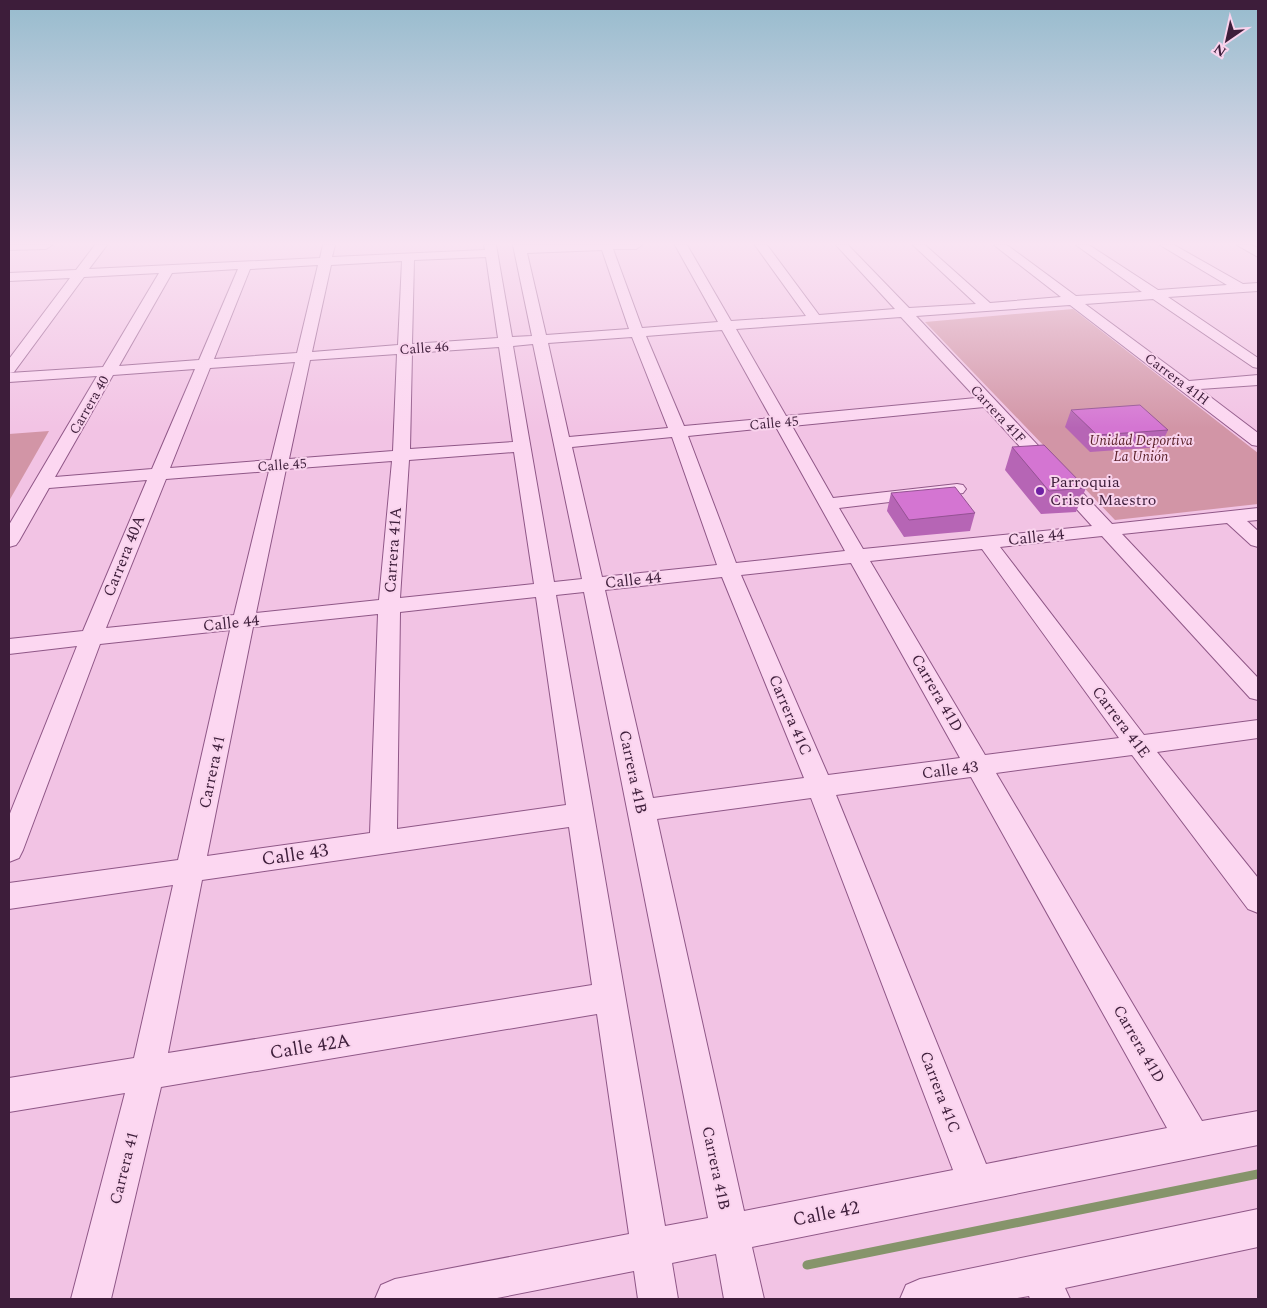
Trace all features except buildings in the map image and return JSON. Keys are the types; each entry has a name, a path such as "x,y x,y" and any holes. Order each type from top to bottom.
{"street":[{"path":"9,369 56,306"},
{"name":"Carrera 40","path":"9,541 146,306"},
{"name":"Carrera 40A","path":"9,850 91,638 228,306"},
{"name":"Carrera 41","path":"91,1299 147,1074 192,870 243,621 315,306"},
{"name":"Carrera 41A","path":"383,842 389,606 401,456 407,306"},
{"path":"499,306 658,1299"},
{"name":"Carrera 41B","path":"532,306 591,584 642,810 744,1299"},
{"name":"Carrera 41C","path":"628,306 730,570 820,787 976,1184"},
{"name":"Carrera 41D","path":"715,306 1194,1141"},
{"path":"806,306 815,319"},
{"name":"Carrera 41F","path":"899,306 1258,692"},
{"name":"Calle 46","path":"9,378 999,306"},
{"name":"Carrera 41H","path":"1081,306 1258,441"},
{"path":"1173,306 1258,364"},
{"path":"17,338 33,337"},
{"path":"1186,386 1258,380"},
{"name":"Calle 45","path":"561,443 987,402"},
{"name":"Calle 45","path":"42,483 522,446"},
{"path":"828,504 956,488"},
{"name":"Calle 44","path":"9,646 1258,514"},
{"path":"1232,517 1258,540"},
{"name":"Carrera 41E","path":"987,543 1138,745 1258,900"},
{"name":"Calle 43","path":"642,810 1258,729"},
{"name":"Calle 43","path":"9,896 581,814"},
{"name":"Calle 42A","path":"9,1095 610,998"},
{"name":"Calle 42","path":"395,1299 1258,1128"},
{"path":"920,1299 1045,1287 1258,1228"}],"green space":[{"name":"Unidad Deportiva La Unión","path":"1073,309 1258,453 1258,504 1115,520 925,322"},
{"path":"49,431 9,501 9,434"}],"waterway":[{"path":"807,1265 1258,1174"}],"place":[{"name":"Parroquia Cristo Maestro","path":"1040,491"}]}
